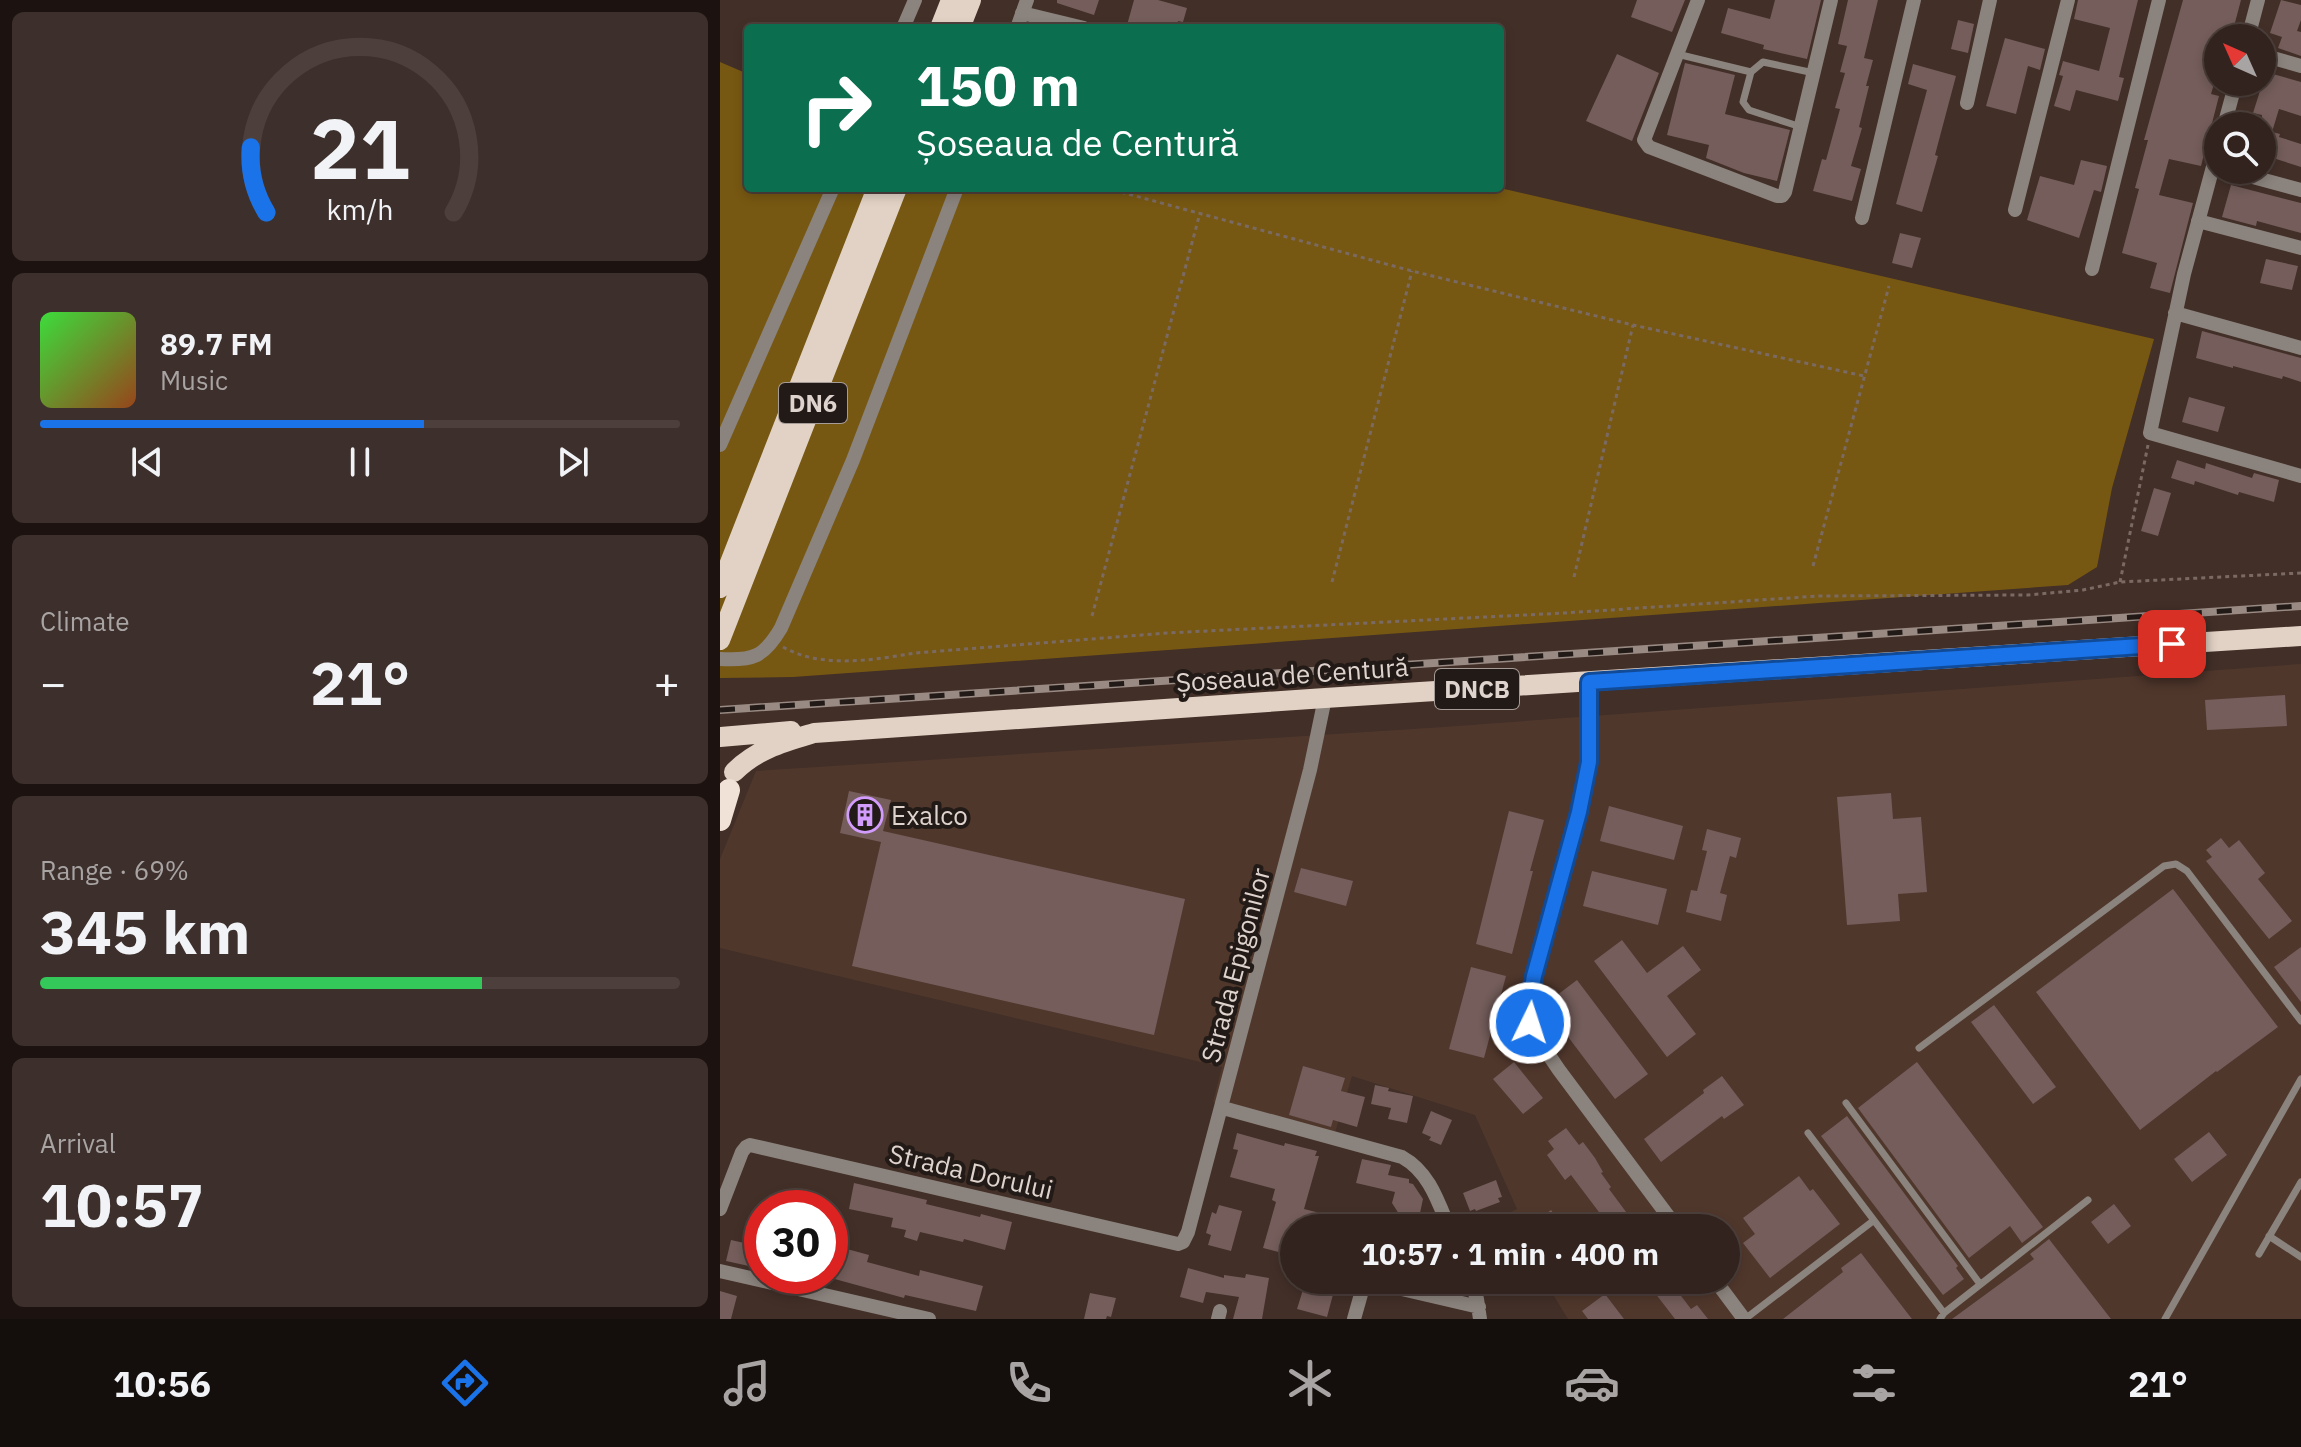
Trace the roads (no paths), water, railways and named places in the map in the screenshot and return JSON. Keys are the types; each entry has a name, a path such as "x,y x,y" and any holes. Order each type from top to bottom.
{"highway":[{"path":"720,820 728,787"}],"main road":[{"path":"942,24 951,0"},
{"path":"962,24 971,0"},
{"name":"DN6","path":"720,588 875,192"},
{"name":"DN6","path":"720,640 895,192"},
{"name":"Șoseaua de Centură","path":"720,740 798,731 814,733 2300,637"},
{"name":"Șoseaua de Centură","path":"728,787 750,757 770,746 814,733"},
{"name":"Șoseaua de Centură","path":"720,740 733,761 728,787"}],"street":[{"path":"905,24 915,0"},
{"path":"1698,0 1644,140 1649,147 1777,196 1785,192 1831,0"},
{"path":"1862,218 1914,0"},
{"path":"1967,103 1990,0"},
{"path":"2015,210 2068,0"},
{"path":"2092,269 2159,0"},
{"path":"2252,24 2258,0"},
{"path":"1024,6 1073,24"},
{"path":"2276,59 2301,66"},
{"path":"2276,183 2301,190"},
{"path":"2213,184 2198,221 2150,433 2301,476"},
{"path":"720,445 831,192"},
{"path":"720,659 748,660 764,652 773,642 798,593 853,460 955,192"},
{"path":"2198,221 2301,248"},
{"path":"2175,313 2301,348"},
{"path":"1589,682 1589,762 1579,812 1534,976 1528,1007 1530,1023 1559,1070 1667,1214"},
{"name":"Strada Epigonilor","path":"1183,1242 1223,1108 1310,770 1325,698"},
{"path":"1223,1108 1402,1157 1417,1167 1431,1186 1443,1214"},
{"name":"Strada Dorului","path":"720,1209 747,1145 1178,1244 1183,1242"},
{"path":"720,1271 929,1319"},
{"path":"1354,1319 1360,1294"},
{"path":"1413,1294 1480,1313"},
{"path":"1725,1294 1744,1319"}],"lane":[{"path":"1677,54 1751,72"},
{"path":"1801,127 1749,110 1743,102 1751,72 1763,62 1814,73"},
{"path":"1919,1048 2164,866 2176,864 2187,871 2301,1021"},
{"path":"2165,1319 2301,1079"},
{"path":"1846,1103 1980,1284"},
{"path":"1808,1133 1942,1316 2088,1200"},
{"path":"2259,1254 2301,1182"},
{"path":"1744,1319 1873,1221"},
{"path":"2269,1236 2301,1257"}],"railway":[{"path":"720,710 2301,606"}],"place":[{"name":"Exalco","path":"865,815"}]}
